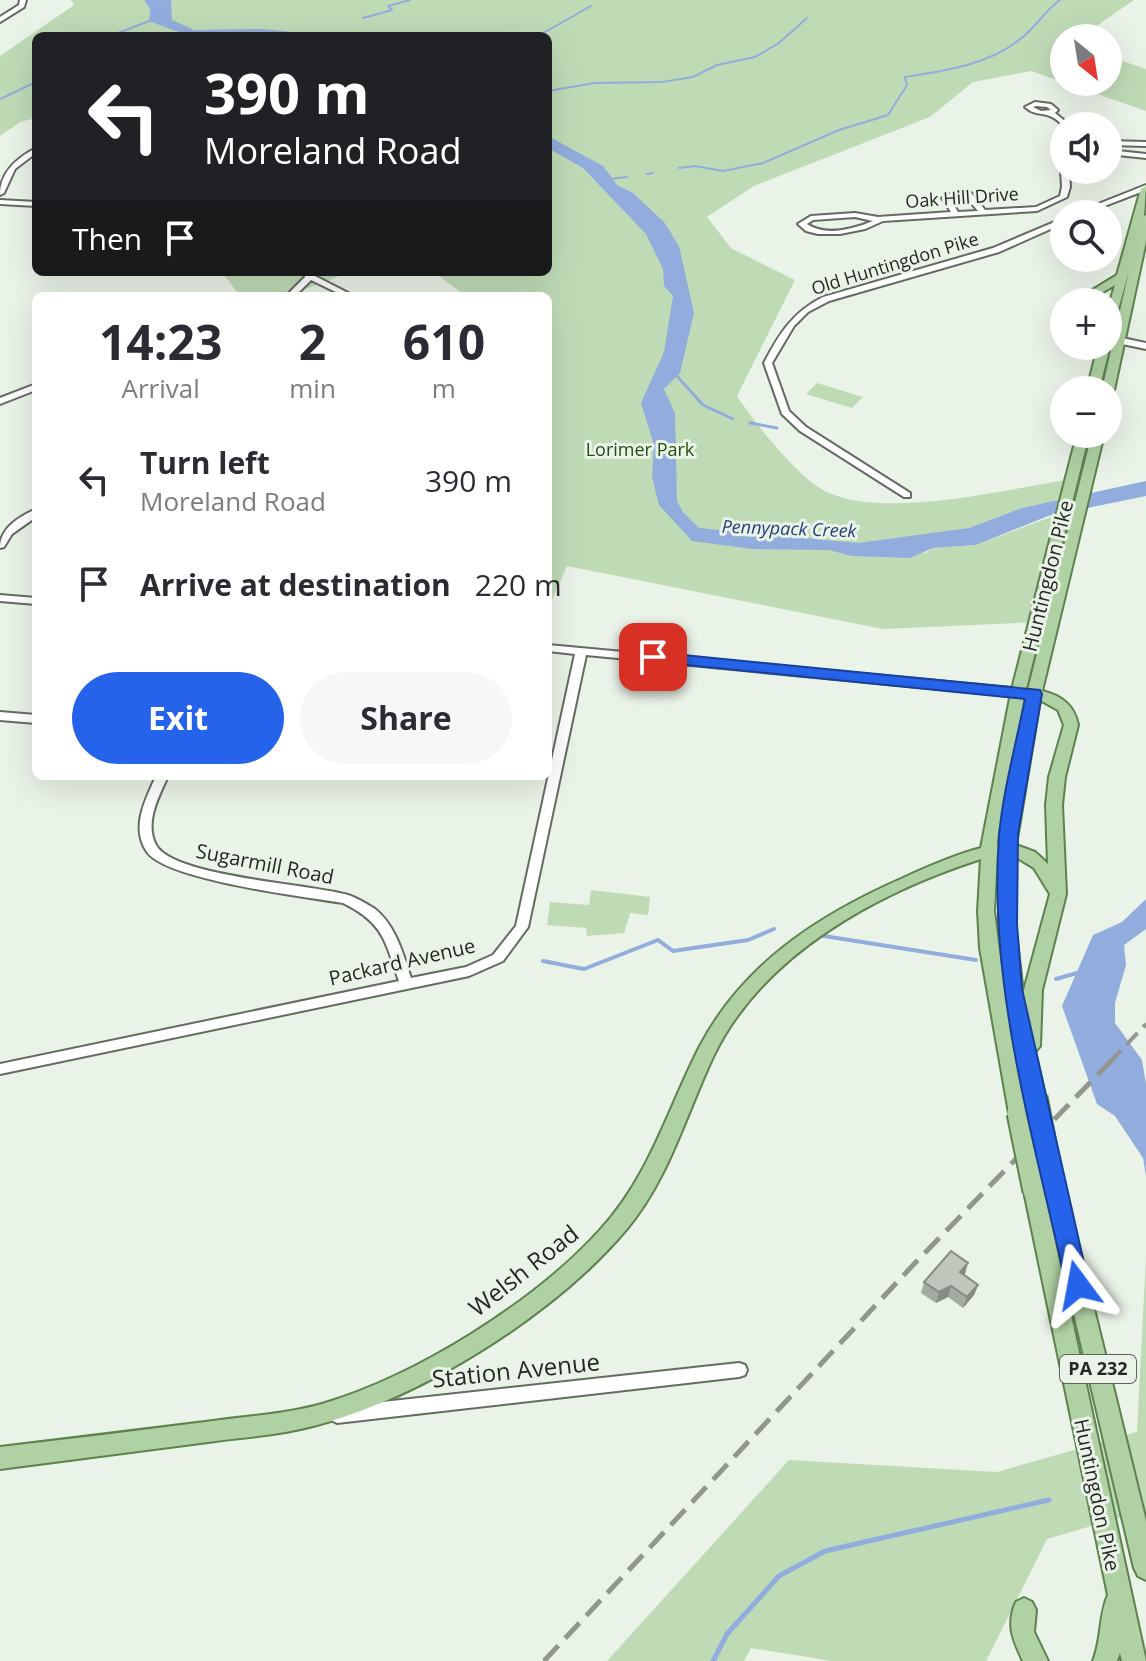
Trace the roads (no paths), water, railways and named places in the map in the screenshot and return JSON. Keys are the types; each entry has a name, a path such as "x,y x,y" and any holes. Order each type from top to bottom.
{"main road":[{"path":"1118,288 1146,188"},
{"path":"1122,307 1146,218"},
{"path":"1102,288 1121,277"},
{"name":"Huntingdon Pike","path":"1079,448 1026,666 1026,693 1007,849 1012,989 1050,1170 1146,1568"},
{"name":"Huntingdon Pike","path":"1095,448 1050,638 1040,675 1026,693 988,851 989,948 1018,1113 1134,1661"},
{"path":"1026,693 1049,697 1061,705 1071,725 1057,777 1054,805 1058,894 1033,990 1030,1067"},
{"path":"1007,849 1036,860 1050,873 1058,894"},
{"name":"Welsh Road","path":"0,1458 299,1420 377,1393 427,1369 527,1307 580,1264 621,1221 653,1179 720,1027 751,986 778,959 842,913 895,887 988,851 1007,849"},
{"path":"1105,1661 1112,1644 1117,1590"},
{"path":"1024,1610 1022,1634 1036,1661"}],"street":[{"path":"0,20 22,6 23,0"},
{"path":"1122,143 1146,144"},
{"path":"0,193 12,168 32,153"},
{"path":"1122,153 1146,156"},
{"name":"Oak Hill Drive","path":"880,219 865,229 813,231 802,224 811,218 849,215 880,219 1037,209 1063,197 1066,184"},
{"path":"1114,200 1146,188"},
{"path":"955,213 946,198 955,194 968,195 982,211"},
{"path":"0,202 32,204"},
{"name":"Old Huntingdon Pike","path":"907,495 803,429 785,412 768,363 786,325 805,308 826,299 996,250 1050,226"},
{"path":"294,292 310,276"},
{"path":"315,276 343,292"},
{"path":"1122,337 1146,338"},
{"path":"1122,339 1146,346"},
{"path":"0,401 32,389"},
{"path":"0,545 8,532 32,515"},
{"path":"24,520 32,521"},
{"path":"0,598 32,601"},
{"path":"552,648 1026,693"},
{"name":"Packard Avenue","path":"552,763 581,651"},
{"path":"0,716 32,719"},
{"name":"Sugarmill Road","path":"160,780 145,813 145,833 154,855 181,869 345,899 370,909 385,924 407,984"},
{"name":"Packard Avenue","path":"0,1069 469,971 498,958 522,927 548,780"},
{"name":"Station Avenue","path":"299,1420 739,1370"}],"water":[{"path":"144,0 171,0 172,20 194,30 293,32 178,32 149,21 150,9"},
{"path":"552,138 603,166 617,185 633,193 664,222 679,246 694,313 680,373 664,389 675,413 677,501 699,528 858,543 969,528 1022,508 1146,481 1146,496 1048,516 976,545 933,548 910,558 852,556 829,550 752,549 692,541 659,505 652,477 654,445 641,403 664,352 673,296 664,286 663,269 646,234 583,168 552,150"},
{"path":"1146,899 1146,929 1124,945 1126,965 1115,1003 1115,1023 1142,1060 1146,1084 1146,1176 1143,1158 1115,1116 1097,1104 1062,1006 1093,935 1122,922"}],"waterway":[{"path":"363,18 392,10 388,6 410,0"},
{"path":"679,168 695,166 723,171 763,163 839,130 888,115 907,85 905,77 965,66 1007,49 1025,36 1060,0"},
{"path":"545,32 591,6"},
{"path":"552,90 595,83 662,82 693,77 717,65 755,57 779,43 807,18"},
{"path":"120,32 152,20"},
{"path":"0,99 32,84"},
{"path":"647,174 653,173"},
{"path":"609,179 627,177"},
{"path":"676,375 703,405 733,419"},
{"path":"750,423 777,428"},
{"path":"543,961 584,969 658,940 673,951 748,940 774,929"},
{"path":"824,936 976,960"},
{"path":"1056,979 1077,973"},
{"path":"713,1661 727,1634 779,1576 825,1551 1049,1500"}],"railway":[{"path":"1110,1062 1146,1024"},
{"path":"544,1661 915,1263 1112,1060"}],"park label":[{"name":"Lorimer Park","path":"640,450"}],"water label":[{"name":"Pennypack Creek","path":"789,529"}]}
